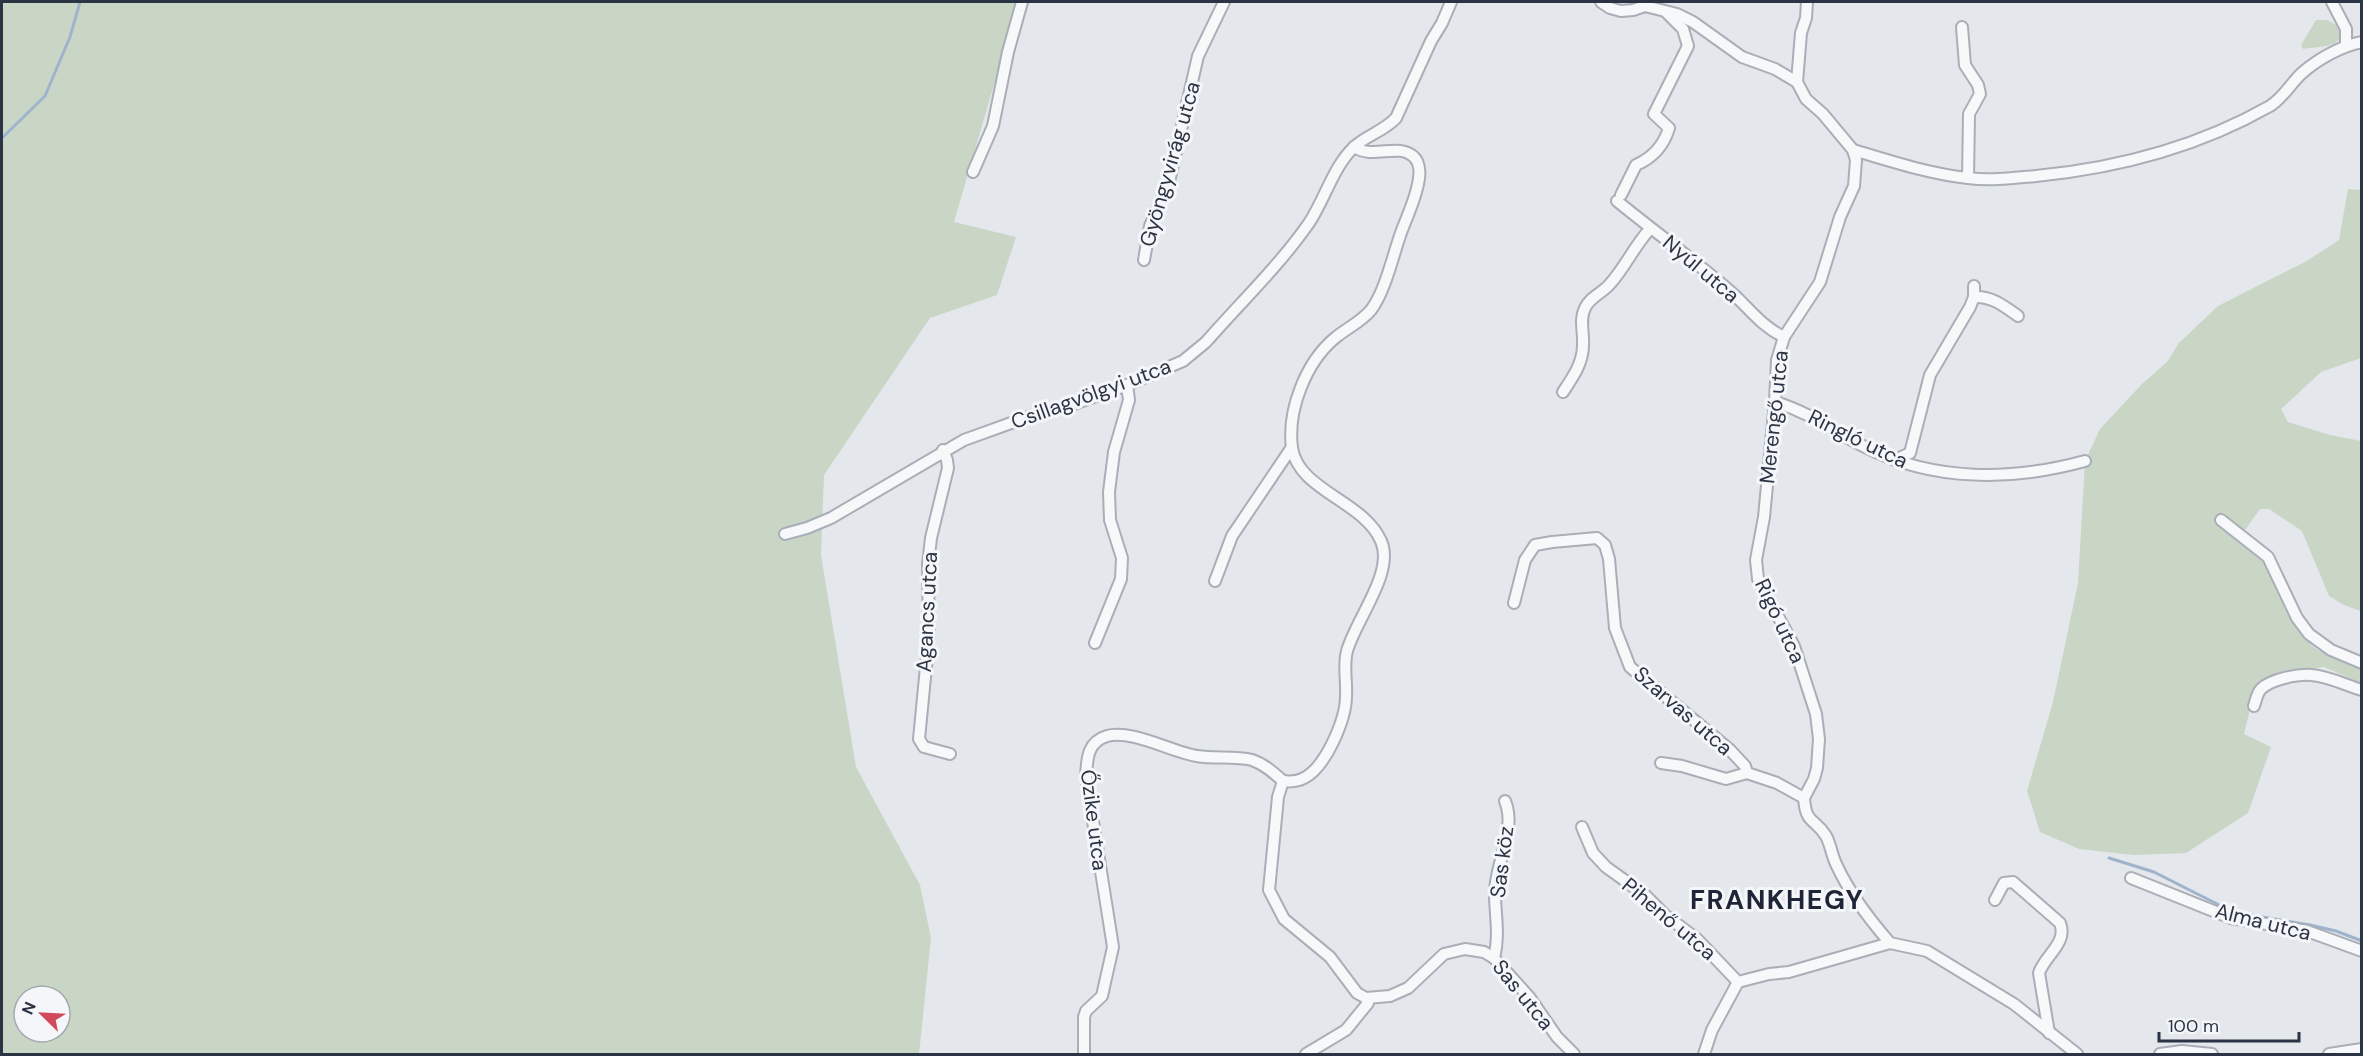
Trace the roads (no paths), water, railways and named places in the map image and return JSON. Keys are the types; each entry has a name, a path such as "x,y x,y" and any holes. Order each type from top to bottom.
{"street":[{"path":"973,172 993,126 1008,52 1022,2"},
{"name":"Gyöngyvirág utca","path":"1144,260 1150,226 1169,183 1198,56 1224,2"},
{"path":"1306,1054 1346,1030 1368,1003 1366,998 1348,984 1330,957 1284,919 1275,904 1269,890 1278,798 1283,781 1294,782 1306,778 1320,765 1327,752 1344,708 1346,696 1344,668 1348,648 1385,565 1382,541 1371,525 1350,506 1310,478 1298,463 1292,447 1297,399 1306,374 1324,348 1362,320 1379,297 1419,179 1418,161 1400,150 1369,153 1354,147 1396,118 1431,41 1452,2"},
{"path":"1601,2 1610,8 1621,10 1633,10 1645,4 1677,14 1693,22 1742,57 1775,69 1797,82 1806,99 1823,114 1853,150 1927,170 1968,178 1996,179 2083,170 2174,150 2269,106 2302,73 2346,45 2361,42"},
{"path":"1797,82 1801,33 1806,18 1807,2"},
{"path":"2332,2 2346,29 2346,45"},
{"name":"Nyúl utca","path":"1666,12 1683,29 1688,46 1654,114 1669,128 1665,141 1647,160 1636,165 1619,198 1650,229 1695,261 1760,322 1784,338"},
{"path":"1962,27 1965,64 1978,85 1980,94 1969,114 1968,178"},
{"name":"Csillagvölgyi utca","path":"785,534 831,518 943,450 983,432 1077,404 1184,361 1206,342 1299,236 1320,204 1343,160 1354,147"},
{"name":"Merengő utca","path":"1758,547 1764,517 1777,360 1784,338 1820,282 1840,217 1854,186 1856,160 1853,150"},
{"path":"1563,392 1575,375 1582,354 1582,322 1585,306 1609,285 1635,245 1650,229"},
{"path":"1895,460 1910,453 1930,375 1974,292 1996,300 2018,315"},
{"path":"1095,643 1121,579 1122,558 1110,520 1109,492 1114,452 1129,400 1127,385"},
{"name":"Ringló utca","path":"1775,402 1795,408 1865,447 1895,460 1928,470 1964,475 2044,471 2085,461"},
{"path":"1215,581 1232,536 1292,447"},
{"name":"Agancs utca","path":"943,450 948,468 928,564 929,636 919,741 928,749 950,754"},
{"path":"2221,520 2268,557 2297,618 2309,634 2331,650 2361,663"},
{"name":"Szarvas utca","path":"1514,603 1525,560 1535,545 1598,538 1605,545 1609,559 1615,628 1630,667 1730,750 1745,766 1747,773 1777,783 1804,798"},
{"name":"Rigó utca","path":"1758,547 1756,560 1758,579 1794,646 1816,714 1819,739 1817,768 1810,789 1804,798"},
{"path":"2254,706 2261,689 2269,683 2296,676 2320,677 2361,690"},
{"name":"Őzike utca","path":"1084,1054 1084,1017 1086,1011 1102,996 1113,947 1086,777 1087,755 1091,746 1109,735 1129,736 1197,756 1252,760 1283,781"},
{"path":"1661,763 1682,765 1726,778 1747,773"},
{"path":"1804,798 1808,818 1824,834 1836,865 1851,891 1890,943"},
{"name":"Sas köz","path":"1494,958 1498,930 1495,893 1499,863 1508,831 1508,810 1505,801"},
{"name":"Pihenő utca","path":"1582,827 1593,853 1606,867 1645,895 1665,915 1697,939 1738,982"},
{"name":"Alma utca","path":"2131,878 2231,918 2307,931 2361,951"},
{"path":"1995,900 2004,883 2013,882 2060,923 2063,934 2039,973 2049,1033"},
{"path":"1704,1054 1712,1030 1738,982 1768,974 1789,972 1890,943 1927,951 2014,1004 2077,1054"},
{"name":"Sas utca","path":"1366,998 1390,996 1408,988 1449,952 1472,949 1494,958 1530,998 1557,1037 1574,1054"},
{"path":"2329,1054 2361,1049"},
{"path":"2160,1054 2182,1052 2212,1054"}],"waterway":[{"path":"2,138 45,96 70,37 80,2"},
{"path":"2109,858 2154,872 2233,912 2310,925 2336,931 2362,941"}],"district":[{"name":"FRANKHEGY","path":"1777,900"}]}
